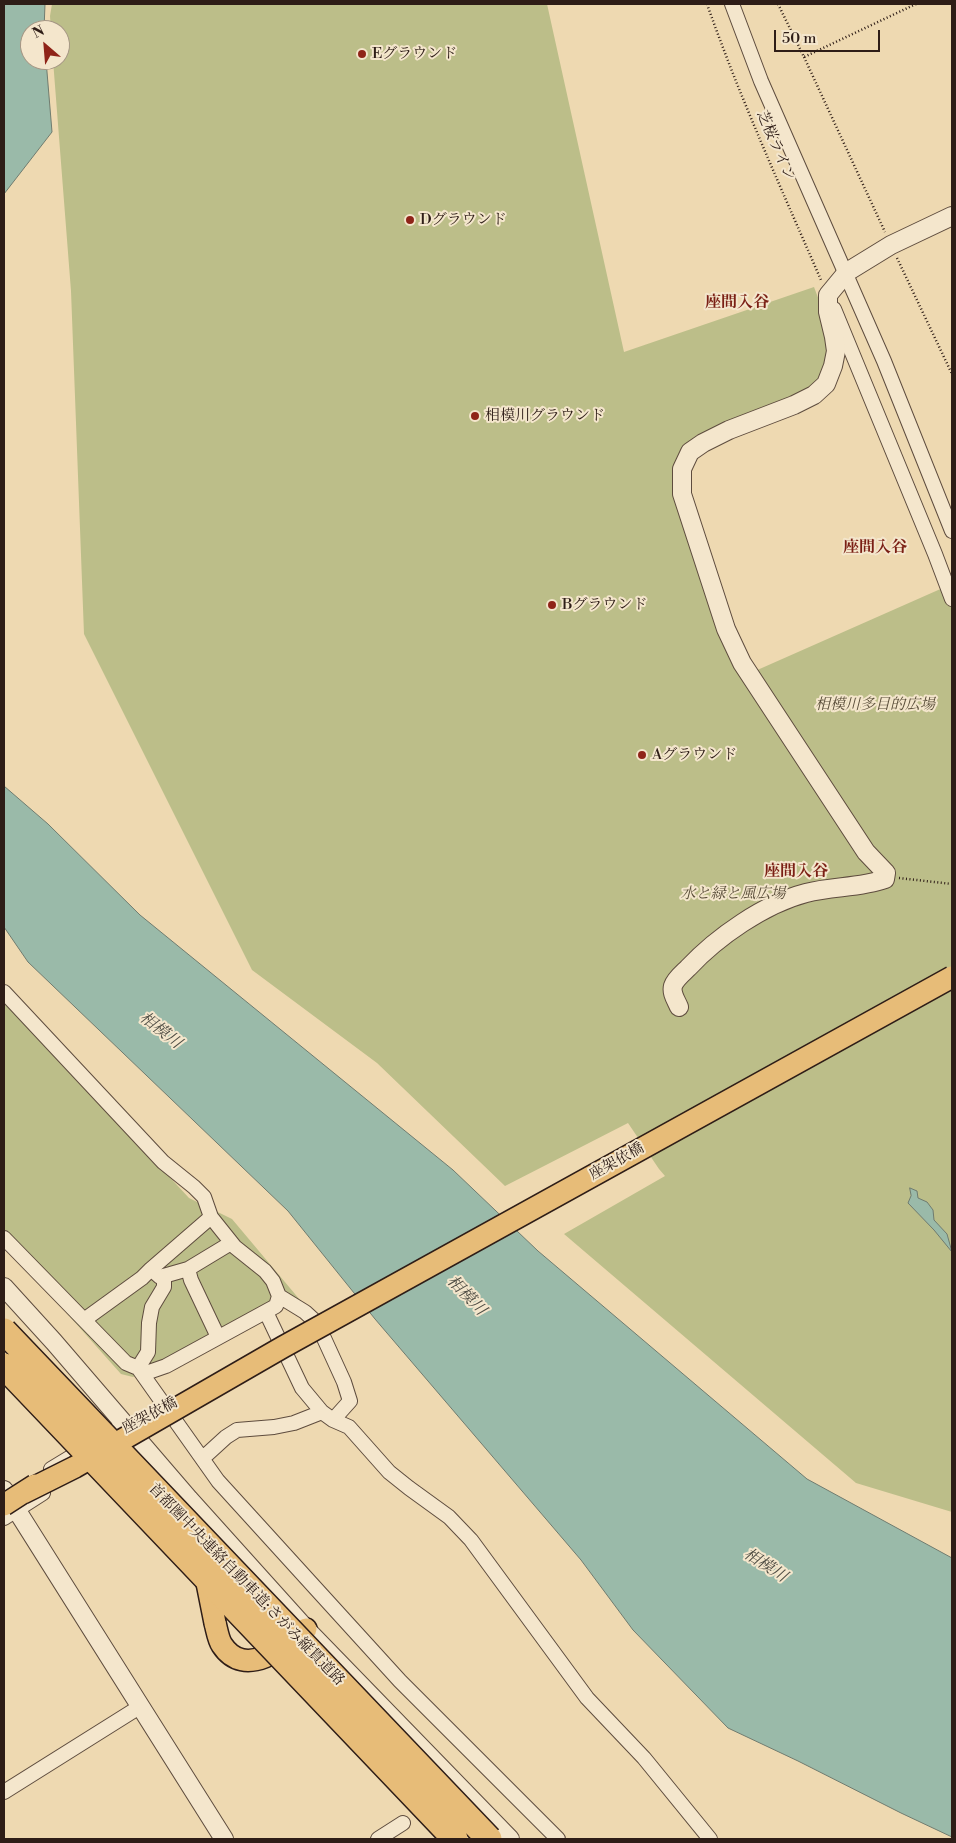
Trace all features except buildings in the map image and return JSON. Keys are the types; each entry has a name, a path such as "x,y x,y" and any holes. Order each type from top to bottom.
{"highway":[{"name":"首都圏中央連絡自動車道;さがみ縦貫道路","path":"4,1331 489,1839"},
{"name":"首都圏中央連絡自動車道;さがみ縦貫道路","path":"4,1366 456,1839"}],"main road":[{"name":"座架依橋","path":"9,1501 70,1461 106,1444 144,1418 283,1347 952,977"},
{"path":"4,1350 28,1365 106,1444 187,1537 199,1556 208,1582 215,1623 221,1644 231,1655 243,1660 261,1659 286,1646 306,1629"}],"street":[{"path":"732,4 761,81 847,272 952,531"},
{"path":"679,1007 673,992 675,981 709,948 736,928 776,905 805,893 874,883 885,880 886,873 866,852 742,663 713,593 682,494 682,469 690,452 703,443 729,430 800,402 814,395 826,384 836,351 828,312 828,295 847,272 891,245 952,216"},
{"path":"828,295 952,599"},
{"path":"4,992 163,1162 204,1197 211,1217 231,1243 265,1271 273,1281 279,1296 305,1312 317,1323 344,1382 350,1402 333,1420"},
{"path":"84,1320 142,1278 211,1217"},
{"path":"4,1238 126,1363 141,1371 218,1481 400,1681 558,1839"},
{"path":"150,1269 160,1277 188,1269 231,1243"},
{"path":"188,1269 191,1280 218,1337"},
{"path":"141,1371 148,1352 149,1323 152,1307 164,1287 164,1276"},
{"path":"4,1288 54,1342 189,1499 306,1629 510,1839"},
{"path":"141,1371 166,1366 266,1312 276,1306 279,1296"},
{"path":"266,1312 302,1388 322,1412 333,1420 350,1427 388,1472 449,1517 471,1540 587,1698 644,1758 710,1839"},
{"path":"203,1458 226,1437 238,1430 294,1423 322,1412"},
{"path":"9,1501 125,1424"},
{"path":"9,1501 78,1471 137,1439"},
{"path":"9,1501 224,1839"},
{"path":"4,1792 141,1706"},
{"path":"378,1839 403,1823"}],"path":[{"name":"芝桜ライン","path":"707,4 722,47 766,155 828,295"},
{"path":"778,4 952,374"},
{"path":"804,57 916,4"},
{"path":"885,877 952,884"}],"green space":[{"name":"水と緑と風広場","path":"52,4 547,4 624,352 814,287 827,325 830,344 828,364 820,378 809,390 697,435 683,446 676,468 746,675 945,587 952,604 952,1512 856,1483 564,1234 665,1176 628,1123 505,1186 377,1063 252,970 84,634 71,291 54,70 70,70 70,20 50,20"},
{"path":"4,998 189,1198 232,1219 300,1300 133,1377 121,1374 4,1243"}],"water":[{"path":"4,4 45,4 44,20 20,20 20,70 47,70 52,132 4,194"},
{"name":"相模川","path":"4,786 48,824 140,915 453,1170 538,1251 807,1479 952,1558 952,1837 728,1728 633,1630 581,1560 375,1319 288,1211 28,962 4,927"},
{"path":"910,1188 917,1191 918,1198 927,1202 933,1210 934,1220 947,1234 952,1252 908,1203 911,1196"}],"place":[{"name":"Eグラウンド","path":"362,54"},
{"name":"Dグラウンド","path":"410,220"},
{"name":"相模川グラウンド","path":"475,416"},
{"name":"Bグラウンド","path":"552,605"},
{"name":"Aグラウンド","path":"642,755"}],"district":[{"name":"座間入谷","path":"737,303"},
{"name":"座間入谷","path":"875,548"},
{"name":"座間入谷","path":"796,872"}],"park label":[{"name":"相模川多目的広場","path":"875,705"}]}
